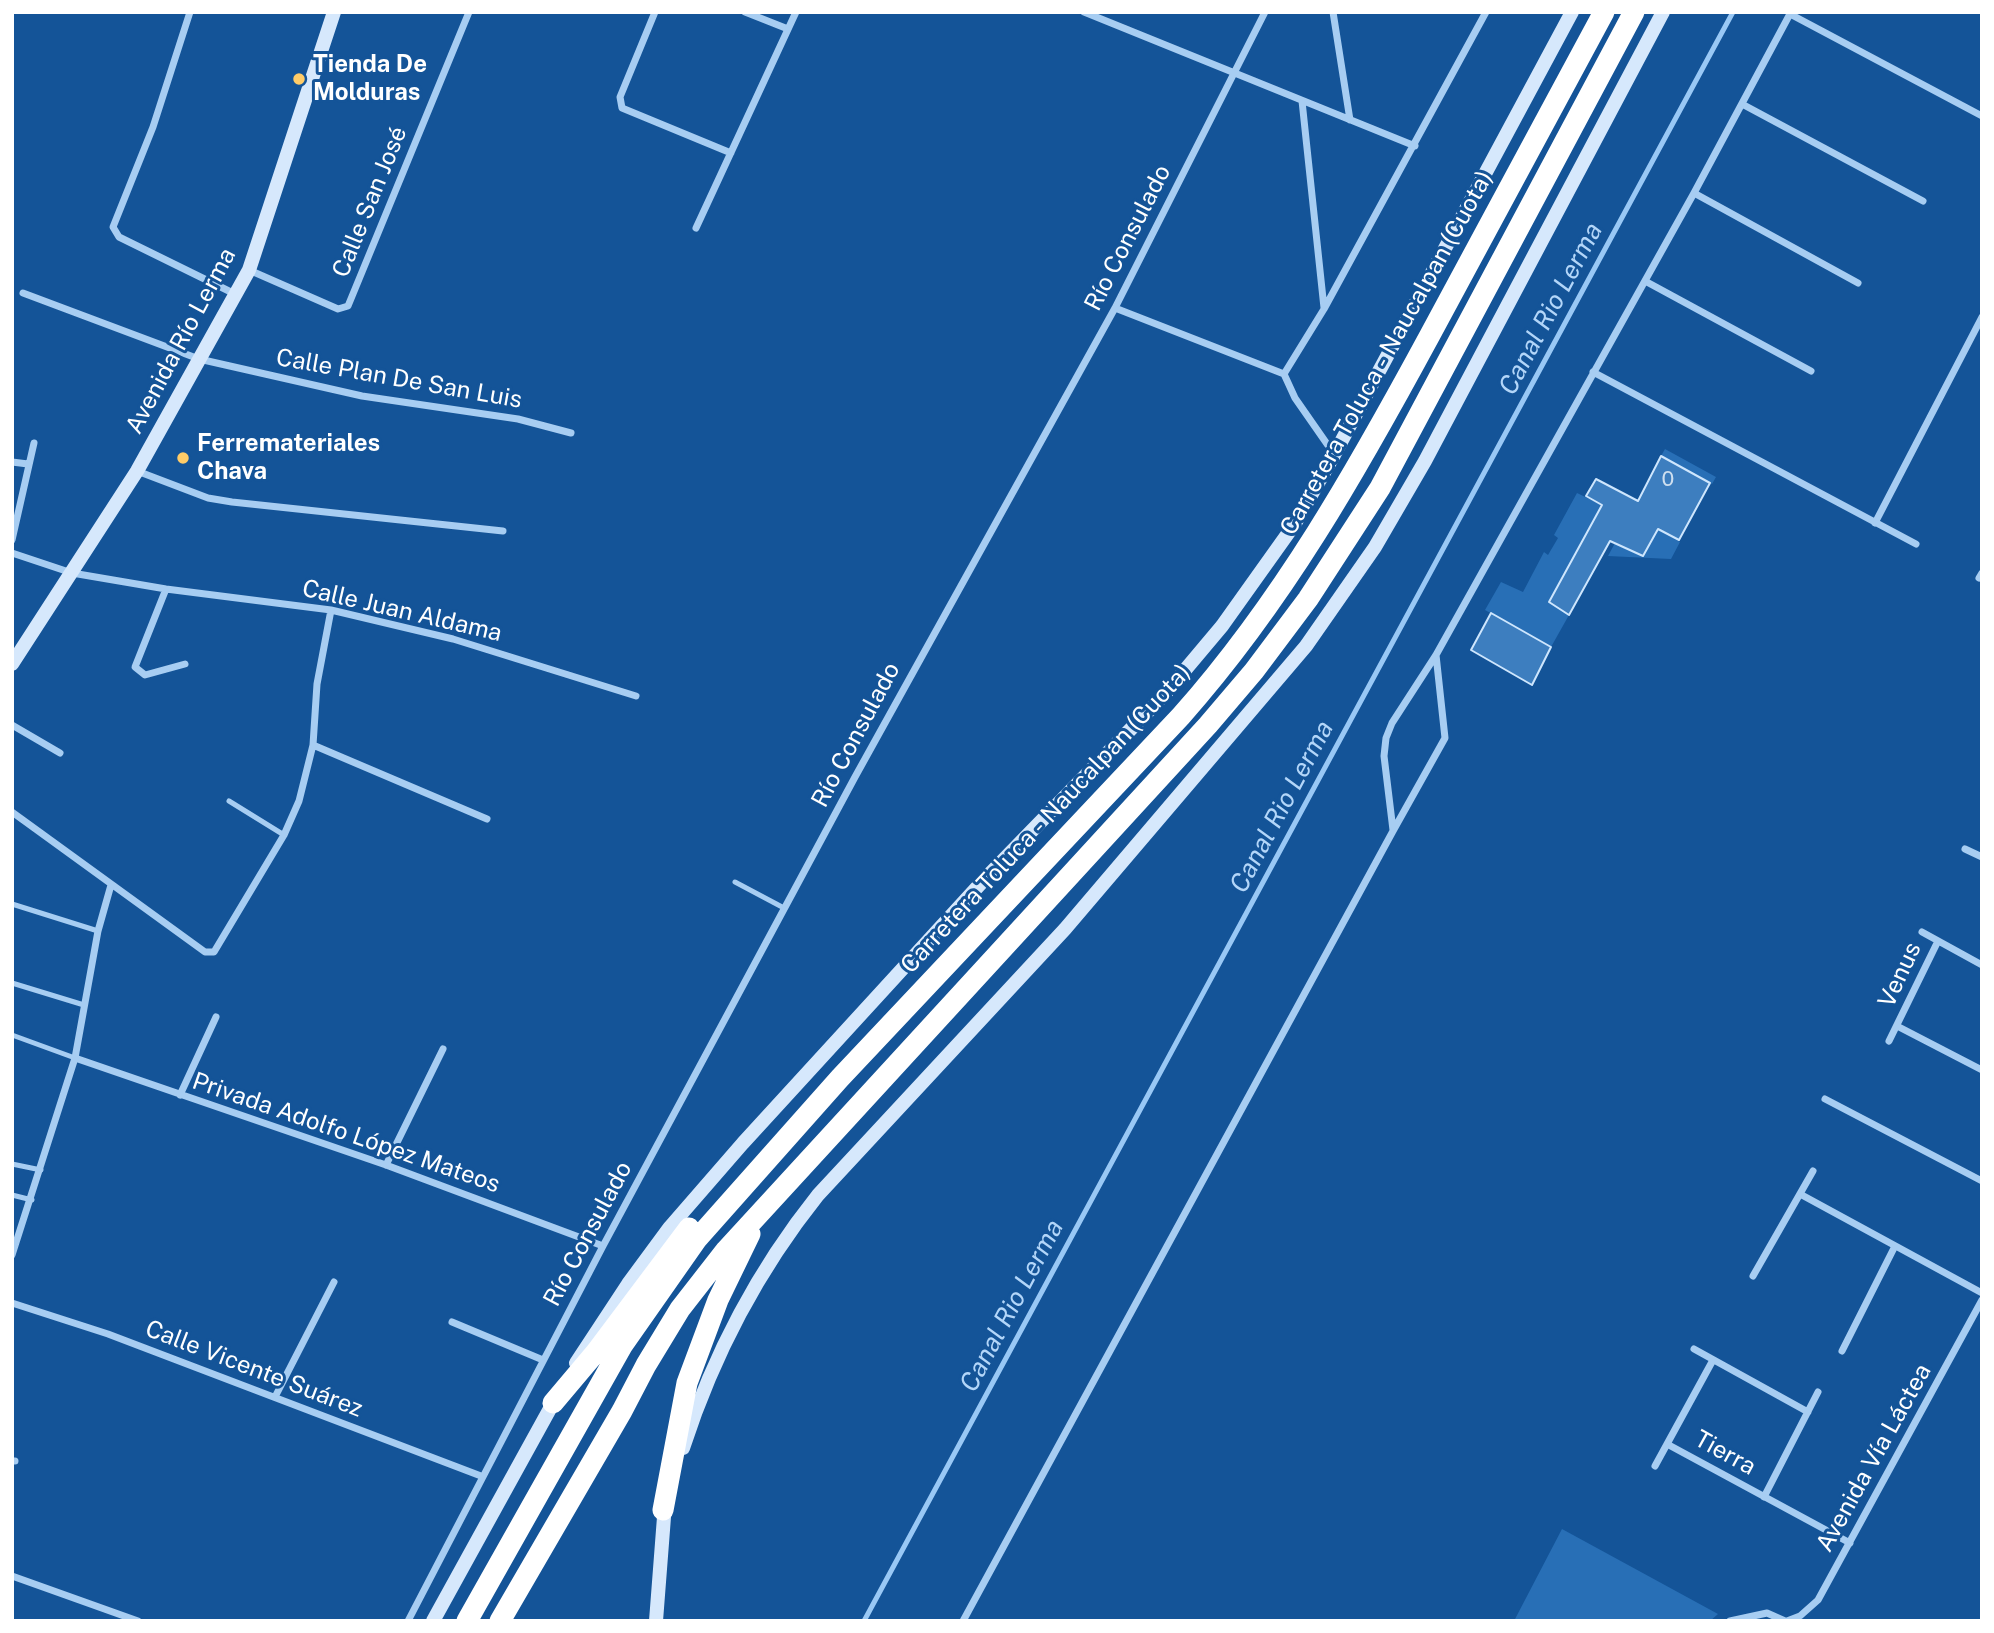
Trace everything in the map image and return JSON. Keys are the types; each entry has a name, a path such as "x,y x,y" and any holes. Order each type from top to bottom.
{"highway":[{"name":"Carretera Toluca - Naucalpan (Cuota)","path":"467,1621 622,1346 697,1239 759,1167 1181,716 1280,592 1363,459 1604,12"},
{"path":"500,1621 680,1309 726,1250 1208,725 1254,671 1308,599 1380,488 1634,12"},
{"path":"553,1403 596,1352 662,1261 708,1204 759,1167"},
{"path":"663,1510 687,1382 718,1300 758,1216"}],"street":[{"path":"190,12 153,127 113,228 119,237 236,294"},
{"name":"Avenida Río Lerma","path":"14,659 137,471 249,270 334,12"},
{"name":"Calle San José","path":"249,270 338,309 348,306 469,12"},
{"path":"655,12 620,97 622,108 731,153"},
{"path":"745,12 788,29"},
{"path":"696,228 796,12"},
{"path":"1084,12 1415,146"},
{"name":"Río Consulado","path":"408,1621 481,1476 784,908 928,642 1115,308 1265,12"},
{"path":"1333,12 1350,120"},
{"path":"1284,374 1324,309 1415,146 1486,12"},
{"path":"433,1621 553,1403 628,1284 670,1227 982,881 1164,695 1222,626 1294,525 1572,12"},
{"path":"656,1621 663,1510 691,1425 718,1356 789,1232 818,1195 1065,929 1306,646 1375,547 1425,461 1663,12"},
{"path":"1393,831 1384,756 1386,738 1436,655 1645,281 1790,13 1982,116"},
{"path":"1302,101 1324,309"},
{"path":"1742,104 1923,201"},
{"path":"1694,193 1858,283"},
{"path":"1645,281 1811,371"},
{"name":"Calle Plan De San Luis","path":"23,293 199,359 362,396 518,419 571,433"},
{"path":"1115,308 1284,374 1294,398 1334,455"},
{"path":"1875,523 1982,317"},
{"path":"1593,372 1916,544"},
{"path":"12,540 34,443"},
{"path":"12,462 28,464"},
{"path":"137,471 208,498 232,502 503,531"},
{"name":"Calle Juan Aldama","path":"12,553 72,573 166,589 331,610 453,639 636,696"},
{"path":"166,589 135,667 145,675 185,664"},
{"path":"12,812 205,952 214,952 284,835 299,801 313,745 317,684 331,610"},
{"path":"963,1621 1445,738 1436,655"},
{"path":"12,725 61,753"},
{"path":"313,745 487,819"},
{"path":"1965,849 1982,857"},
{"path":"13,1251 32,1200 75,1058 98,931 111,885"},
{"name":"Venus","path":"1922,932 1982,965"},
{"name":"Venus","path":"1889,1041 1938,941"},
{"path":"180,1095 216,1017"},
{"name":"Venus","path":"1897,1026 1982,1070"},
{"path":"386,1165 443,1049"},
{"name":"Privada Adolfo López Mateos","path":"75,1058 386,1165 603,1246"},
{"path":"1825,1099 1982,1181"},
{"path":"1753,1276 1813,1171"},
{"path":"1800,1194 1982,1293"},
{"path":"1842,1351 1895,1246"},
{"path":"275,1397 334,1282"},
{"name":"Avenida Vía Láctea","path":"1786,1621 1800,1616 1818,1600 1982,1300"},
{"name":"Calle Vicente Suárez","path":"12,1303 108,1334 481,1476"},
{"path":"452,1322 543,1360"},
{"path":"1694,1349 1808,1412"},
{"name":"Tierra","path":"1655,1466 1713,1360"},
{"name":"Tierra","path":"1764,1497 1818,1392"},
{"name":"Tierra","path":"1667,1444 1850,1543"},
{"path":"12,1576 138,1621"},
{"path":"1730,1621 1767,1613 1786,1621"}],"lane":[{"path":"229,801 284,835"},
{"path":"735,882 784,908"},
{"path":"12,904 98,931"},
{"path":"12,983 84,1005"},
{"path":"12,1035 75,1058"},
{"path":"12,1164 41,1170"},
{"path":"12,1195 32,1200"}],"shaded area":[{"path":"1665,449 1716,477 1712,484 1661,456"},
{"path":"1577,493 1602,505 1549,601 1569,615 1551,647 1485,610 1501,582 1523,592 1544,552 1548,555 1558,538 1554,535"},
{"path":"1657,529 1680,542 1671,559 1608,556 1615,543"},
{"path":"1562,1529 1718,1614 1710,1621 1514,1621"}],"building":[{"path":"1661,456 1710,483 1679,540 1658,529 1643,556 1610,541 1569,615 1549,602 1602,505 1586,496 1596,479 1638,501"},
{"path":"1491,613 1551,647 1532,685 1471,650"}],"waterway":[{"name":"Canal Rio Lerma","path":"864,1621 1733,12"}],"place":[{"name":"Tienda De Molduras","path":"299,79"},
{"name":"Ferremateriales Chava","path":"183,458"}]}
